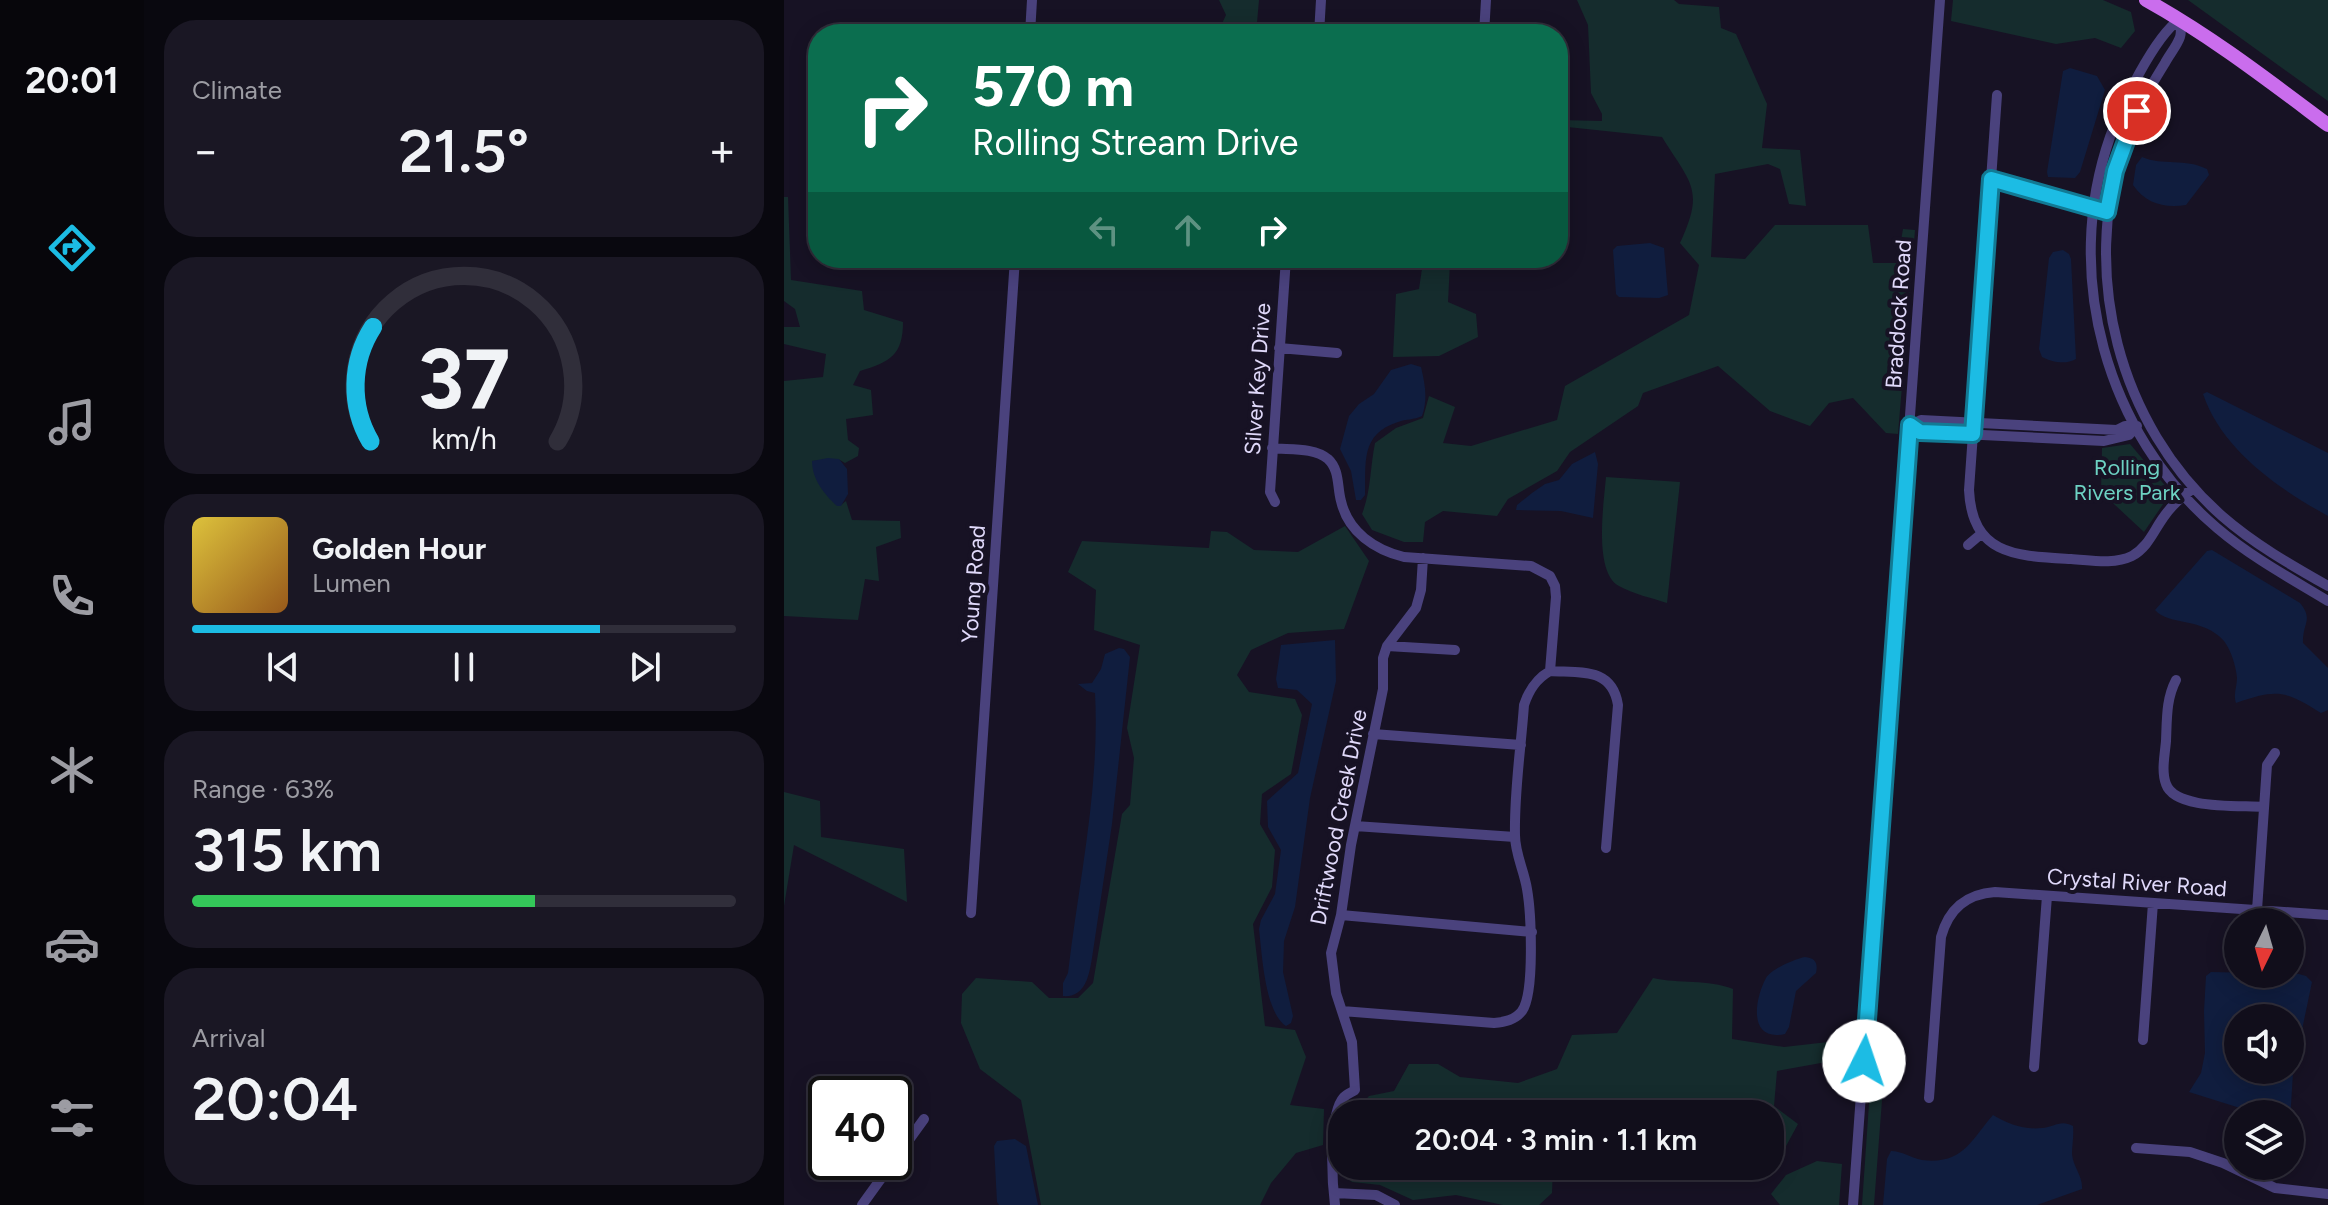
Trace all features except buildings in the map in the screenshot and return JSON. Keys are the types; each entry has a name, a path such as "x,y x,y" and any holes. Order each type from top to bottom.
{"main road":[{"path":"2146,0 2180,19 2328,125"}],"street":[{"path":"1031,24 1032,0"},
{"path":"1320,24 1321,0"},
{"path":"1485,24 1486,0"},
{"name":"Braddock Road","path":"1853,1205 1940,0"},
{"path":"2180,19 2168,27 2123,106 2104,156 2093,208 2092,289 2098,328 2108,363 2135,427 2168,477 2238,544 2328,601"},
{"path":"2180,19 2181,35 2127,133 2115,171 2107,212 2106,274 2114,331 2132,387 2148,420 2162,445 2194,488 2245,535 2328,586"},
{"path":"1997,95 1969,508 1981,534 2001,550 2018,556 2114,561 2141,549 2152,538 2164,516 2194,488"},
{"path":"1991,179 2107,212"},
{"name":"Young Road","path":"971,913 1014,268"},
{"name":"Silver Key Drive","path":"1275,502 1270,492 1285,268"},
{"path":"1279,348 1337,353"},
{"path":"1910,425 1920,432 1974,429 2104,441 2129,435 2135,427 2148,420"},
{"path":"1272,448 1307,451 1327,458 1334,467 1341,503 1351,524 1366,541 1388,553 1531,566 1554,575 1556,597 1550,671"},
{"path":"1968,545 1981,534"},
{"path":"1387,646 1416,608 1421,590 1423,558"},
{"path":"1387,646 1455,650"},
{"name":"Driftwood Creek Drive","path":"1334,1193 1334,1127 1337,1111 1344,1097 1355,1090 1352,1042 1336,993 1331,953 1341,915 1355,826 1383,689 1383,658 1387,646"},
{"path":"1342,1011 1494,1023 1515,1021 1524,1009 1532,932 1527,884 1518,859 1515,837 1524,705 1528,692 1550,671 1594,674 1617,684 1618,705 1606,848"},
{"path":"2176,680 2169,693 2163,773 2168,790 2190,802 2264,807"},
{"path":"1373,734 1521,745"},
{"path":"2257,908 2267,765 2275,753"},
{"path":"1355,826 1515,837"},
{"name":"Crystal River Road","path":"1929,1098 1941,937 1950,915 1965,900 1982,893 2227,908"},
{"path":"2034,1067 2047,896"},
{"path":"2143,1040 2153,903"},
{"name":"Crystal River Road","path":"2304,913 2328,915"},
{"path":"1341,915 1532,932"},
{"path":"862,1205 924,1119"},
{"path":"2136,1148 2190,1152 2223,1163 2275,1188 2328,1194"},
{"path":"1335,1205 1334,1193 1376,1195 1395,1205"}],"green space":[{"path":"1219,0 1259,0 1257,24 1222,24 1226,15"},
{"path":"1577,0 1674,0 1679,4 1719,7 1721,28 1736,34 1767,104 1762,148 1800,150 1806,206 1789,204 1780,169 1768,164 1715,174 1711,257 1745,259 1775,225 1868,225 1873,263 1897,263 1903,229 1915,230 1898,434 1886,433 1853,398 1829,403 1810,426 1770,411 1718,366 1643,393 1638,406 1570,452 1557,471 1508,499 1497,516 1443,511 1425,522 1423,542 1404,542 1372,530 1362,514 1375,443 1396,428 1423,418 1429,396 1455,407 1443,443 1471,446 1557,420 1565,386 1689,315 1699,265 1680,243 1688,225 1693,198 1687,177 1662,137 1568,127 1568,120 1602,121 1602,114 1591,93 1588,25"},
{"path":"1953,0 2103,0 2131,12 2135,31 2121,48 2095,38 2056,44 1951,21"},
{"path":"2188,0 2328,0 2328,101"},
{"path":"784,197 788,197 791,280 862,291 864,310 903,322 900,342 893,356 860,371 853,385 871,390 873,415 846,419 848,440 859,448 858,456 845,463 838,459 812,461 841,505 846,501 852,520 900,521 901,538 876,547 879,581 865,579 858,620 784,616 784,381 823,377 826,354 784,344 784,327 800,327 795,309 784,301"},
{"path":"1422,268 1450,268 1448,302 1476,314 1478,337 1439,356 1393,357 1396,294 1419,289"},
{"name":"Rolling Rivers Park","path":"2130,444 2168,489 2168,497 2144,532 2101,492 2102,448"},
{"path":"1606,477 1680,482 1667,603 1624,589 1611,578 1606,567 1602,536"},
{"path":"1345,526 1369,561 1344,629 1288,633 1251,650 1237,675 1249,692 1295,699 1302,715 1291,774 1262,794 1260,824 1275,850 1272,887 1253,924 1265,1026 1295,1030 1306,1057 1290,1105 1324,1109 1323,1145 1296,1153 1271,1183 1260,1205 1041,1205 1021,1100 980,1069 961,1023 962,994 976,978 1032,982 1049,998 1078,998 1093,983 1122,814 1130,805 1134,758 1127,728 1140,645 1094,630 1096,590 1068,572 1082,541 1209,548 1211,531 1227,532 1254,550 1298,552"},
{"path":"784,792 820,801 821,837 904,849 907,902 794,845 784,906"},
{"path":"1653,978 1714,984 1733,989 1732,1039 1784,1047 1855,1039 1854,1057 1777,1071 1775,1100 1365,1100 1369,1096 1394,1091 1409,1064 1438,1064 1460,1077 1518,1083 1557,1069 1572,1035 1617,1033"},
{"path":"1884,1074 1874,1205 1862,1205 1871,1075"},
{"path":"1784,1114 1798,1124 1784,1148"},
{"path":"1817,1161 1842,1164 1839,1205 1780,1205 1771,1194 1786,1175"},
{"path":"1350,1180 1552,1180 1552,1193 1539,1205 1503,1205 1456,1195 1413,1200 1380,1185"}],"water":[{"path":"2070,68 2097,76 2105,90 2080,172 2075,178 2048,177 2063,71"},
{"path":"2142,157 2199,166 2207,169 2209,175 2186,205 2156,203 2144,197 2133,185 2136,165"},
{"path":"1650,243 1664,248 1668,295 1659,298 1619,297 1616,294 1613,250 1617,246"},
{"path":"2063,250 2071,259 2076,359 2063,362 2042,357 2039,349 2049,258 2053,252"},
{"path":"1411,364 1421,367 1425,385 1422,416 1398,422 1377,434 1371,442 1366,461 1365,495 1361,500 1356,500 1351,471 1340,449 1349,416 1359,404 1374,394 1391,370"},
{"path":"2207,392 2328,453 2328,516 2272,480 2238,450 2212,414 2203,394"},
{"path":"1595,452 1598,464 1593,518 1561,511 1516,510 1517,505 1532,493 1545,484 1559,480 1572,464"},
{"path":"839,459 847,469 848,494 841,506 837,506 828,496 814,474 812,461"},
{"path":"2212,550 2300,603 2307,618 2303,643 2328,668 2328,710 2321,713 2280,694 2262,695 2236,703 2236,668 2224,641 2206,628 2169,618 2155,610 2207,551"},
{"path":"1335,640 1336,681 1310,798 1295,907 1284,941 1283,972 1293,1016 1286,1026 1273,1009 1269,996 1259,929 1275,894 1281,850 1268,827 1267,801 1298,773 1312,704 1297,690 1278,688 1276,679 1281,645"},
{"path":"1119,648 1130,657 1112,824 1092,958 1081,990 1063,996 1088,833 1096,728 1095,693 1078,684 1092,683 1101,669 1105,654"},
{"path":"1805,957 1815,962 1816,973 1796,991 1789,1027 1785,1034 1773,1035 1764,1031 1759,1025 1757,1007 1766,978 1778,968"},
{"path":"2211,972 2224,972 2224,988 2304,988 2304,975 2312,982 2304,1020 2304,1004 2224,1004 2224,1084 2292,1084 2291,1100 2224,1100 2224,1103 2189,1092 2201,1073 2205,1053 2206,976"},
{"path":"1993,1115 2010,1124 2029,1128 2061,1123 2073,1126 2072,1154 2082,1189 2037,1205 1883,1205 1887,1159 1891,1151 1922,1160 1947,1159 1965,1149"},
{"path":"1015,1139 1026,1146 1038,1205 999,1205 997,1202 994,1146 997,1141"}],"route":[{"path":"1864,1061 1910,425 1920,432 1973,434 1991,179 2107,212 2115,171 2137,111"}]}
